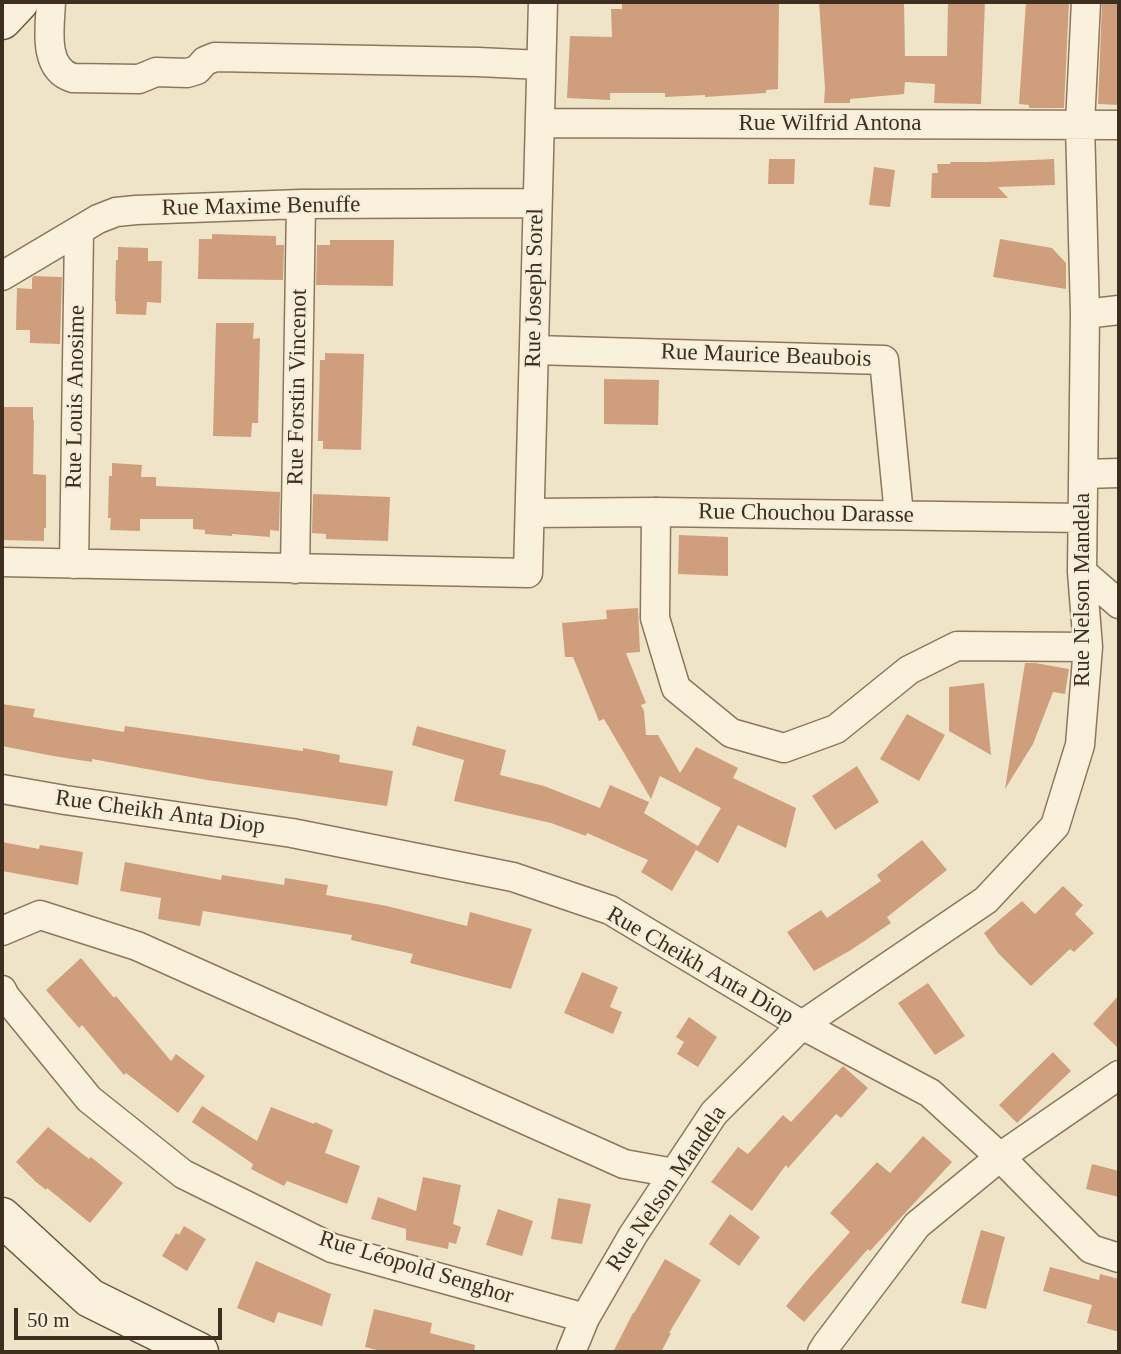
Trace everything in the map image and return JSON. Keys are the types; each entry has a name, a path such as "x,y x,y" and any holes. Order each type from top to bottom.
{"main road":[{"path":"2,20 19,2"},
{"path":"2,1217 90,1298 199,1352"}],"street":[{"path":"51,2 51,52 60,72 73,78 139,79 156,72 192,73 205,61 215,57 541,65"},
{"name":"Rue Joseph Sorel","path":"295,569 528,573 543,2"},
{"name":"Rue Nelson Mandela","path":"571,1352 585,1318 633,1236 714,1113 802,1025 986,900 1055,826 1080,744 1088,647 1082,572 1085,314 1080,124 1086,2"},
{"name":"Rue Wilfrid Antona","path":"541,123 1119,125"},
{"name":"Rue Maxime Benuffe","path":"2,276 98,219 116,212 301,204 537,203"},
{"name":"Rue Forstin Vincenot","path":"295,569 301,204"},
{"name":"Rue Louis Anosime","path":"74,564 79,231"},
{"path":"1085,314 1119,310"},
{"name":"Rue Maurice Beaubois","path":"534,350 884,360 899,515"},
{"path":"1083,474 1119,472"},
{"path":"656,512 654,618 676,688 731,733 784,748 836,729 909,670 957,646 1088,647"},
{"name":"Rue Chouchou Darasse","path":"530,513 656,512 1082,518"},
{"path":"2,562 295,569"},
{"path":"1082,572 1119,604"},
{"name":"Rue Cheikh Anta Diop","path":"2,789 292,833 513,877 610,911 802,1025 930,1093 1000,1157 1091,1249 1119,1258"},
{"path":"2,931 40,915 137,946 624,1164 674,1173"},
{"name":"Rue Léopold Senghor","path":"2,990 89,1099 183,1174 332,1248 585,1318"},
{"path":"822,1352 917,1225 1000,1157 1119,1075"}],"building":[{"path":"622,2 779,3 778,89 766,90 766,93 705,97 665,97 665,93 610,93 610,100 567,98 570,36 612,37 611,9 622,9"},
{"path":"819,2 904,2 905,56 947,56 948,2 985,2 981,104 934,103 935,84 905,82 904,94 850,99 850,103 824,103"},
{"path":"1026,2 1069,2 1064,108 1029,108 1029,105 1019,104"},
{"path":"1102,2 1119,2 1119,105 1098,104"},
{"path":"769,159 795,159 794,184 768,184"},
{"path":"1054,159 1055,185 998,187 1008,198 931,198 932,173 938,173 937,164"},
{"path":"874,167 895,170 890,207 869,205"},
{"path":"212,234 276,236 276,245 284,245 283,280 198,279 199,239 212,239"},
{"path":"1000,239 1052,248 1066,263 1066,289 993,277"},
{"path":"330,240 394,240 393,286 316,285 317,245 330,245"},
{"path":"118,247 148,248 148,261 162,261 161,303 147,302 146,315 116,314"},
{"path":"34,276 62,277 60,344 30,343 30,330 16,330 17,288 32,289"},
{"path":"216,323 254,323 253,339 260,338 258,423 252,423 251,437 213,436"},
{"path":"325,353 364,354 361,450 323,449 323,441 318,441 320,360 325,360"},
{"path":"604,379 659,380 658,425 604,424"},
{"path":"2,407 33,407 33,474 46,475 44,541 2,540"},
{"path":"112,463 142,465 141,477 156,477 156,486 280,492 279,531 270,530 270,537 205,534 205,530 193,529 193,519 140,519 140,531 110,530 109,476 112,476"},
{"path":"313,494 390,497 388,541 326,539 326,534 312,533"},
{"path":"679,535 728,537 728,576 678,574"},
{"path":"638,608 640,652 626,653 646,703 641,705 646,735 658,735 680,773 696,747 738,768 733,778 796,808 786,848 738,825 718,863 696,850 672,891 641,872 648,860 587,833 586,836 551,823 454,801 464,760 412,745 417,726 506,750 500,775 544,786 600,808 610,785 649,802 644,813 698,846 721,808 660,776 651,799 604,719 599,721 573,657 565,657 562,623 607,619 606,610"},
{"path":"1025,663 1069,669 1065,694 1053,692 1033,744 1005,789"},
{"path":"984,683 991,755 949,731 949,687"},
{"path":"2,704 35,709 33,717 124,732 125,726 340,755 339,762 393,771 387,806 2,746"},
{"path":"907,714 945,735 919,781 880,759"},
{"path":"857,766 879,802 835,830 812,796"},
{"path":"922,840 947,870 887,917 891,923 814,971 787,932 821,910 827,918 881,881 877,875"},
{"path":"2,842 39,849 40,845 83,852 78,885 2,871"},
{"path":"125,862 221,880 222,875 284,885 285,878 328,885 326,895 387,906 467,926 470,912 532,929 511,989 410,963 413,954 351,940 352,935 203,911 200,926 158,919 161,898 120,891"},
{"path":"1063,886 1083,905 1075,914 1094,933 1074,952 1070,949 1031,986 998,953 984,933 1022,901 1035,914"},
{"path":"81,958 171,1061 176,1054 205,1076 178,1113 126,1073 124,1075 82,1025 79,1028 46,990"},
{"path":"582,972 618,987 610,1007 622,1012 613,1034 564,1013"},
{"path":"928,983 965,1036 935,1055 898,1003"},
{"path":"1119,995 1119,1049 1093,1024"},
{"path":"689,1017 717,1037 698,1067 677,1054 684,1042 676,1037"},
{"path":"1053,1052 1071,1071 1017,1123 999,1105"},
{"path":"843,1066 868,1088 841,1118 836,1114 788,1168 786,1165 752,1211 711,1182 738,1147 748,1154 783,1115 791,1122"},
{"path":"202,1106 257,1141 271,1107 333,1130 325,1153 360,1166 347,1204 287,1181 284,1186 251,1169 253,1164 192,1122"},
{"path":"48,1127 123,1183 90,1223 36,1182 16,1162"},
{"path":"923,1136 952,1162 870,1251 868,1249 804,1322 786,1306 850,1232 830,1213 877,1162 890,1173"},
{"path":"1092,1164 1119,1171 1119,1197 1086,1189"},
{"path":"423,1177 461,1185 453,1224 461,1227 456,1244 449,1242 448,1249 406,1240 406,1229 371,1219 378,1197 416,1211"},
{"path":"558,1198 591,1204 582,1244 551,1239"},
{"path":"498,1209 533,1221 522,1256 486,1245"},
{"path":"730,1214 760,1237 739,1266 709,1244"},
{"path":"184,1226 206,1239 187,1271 162,1256 176,1233 179,1235"},
{"path":"981,1230 1005,1237 986,1309 961,1303"},
{"path":"665,1259 701,1280 669,1333 661,1352 613,1352 633,1313"},
{"path":"256,1261 331,1294 322,1326 278,1312 274,1323 237,1308"},
{"path":"1050,1267 1099,1280 1100,1274 1119,1279 1119,1332 1087,1323 1092,1305 1043,1291"},
{"path":"374,1309 432,1323 430,1333 475,1345 474,1352 384,1352 365,1347"}]}
